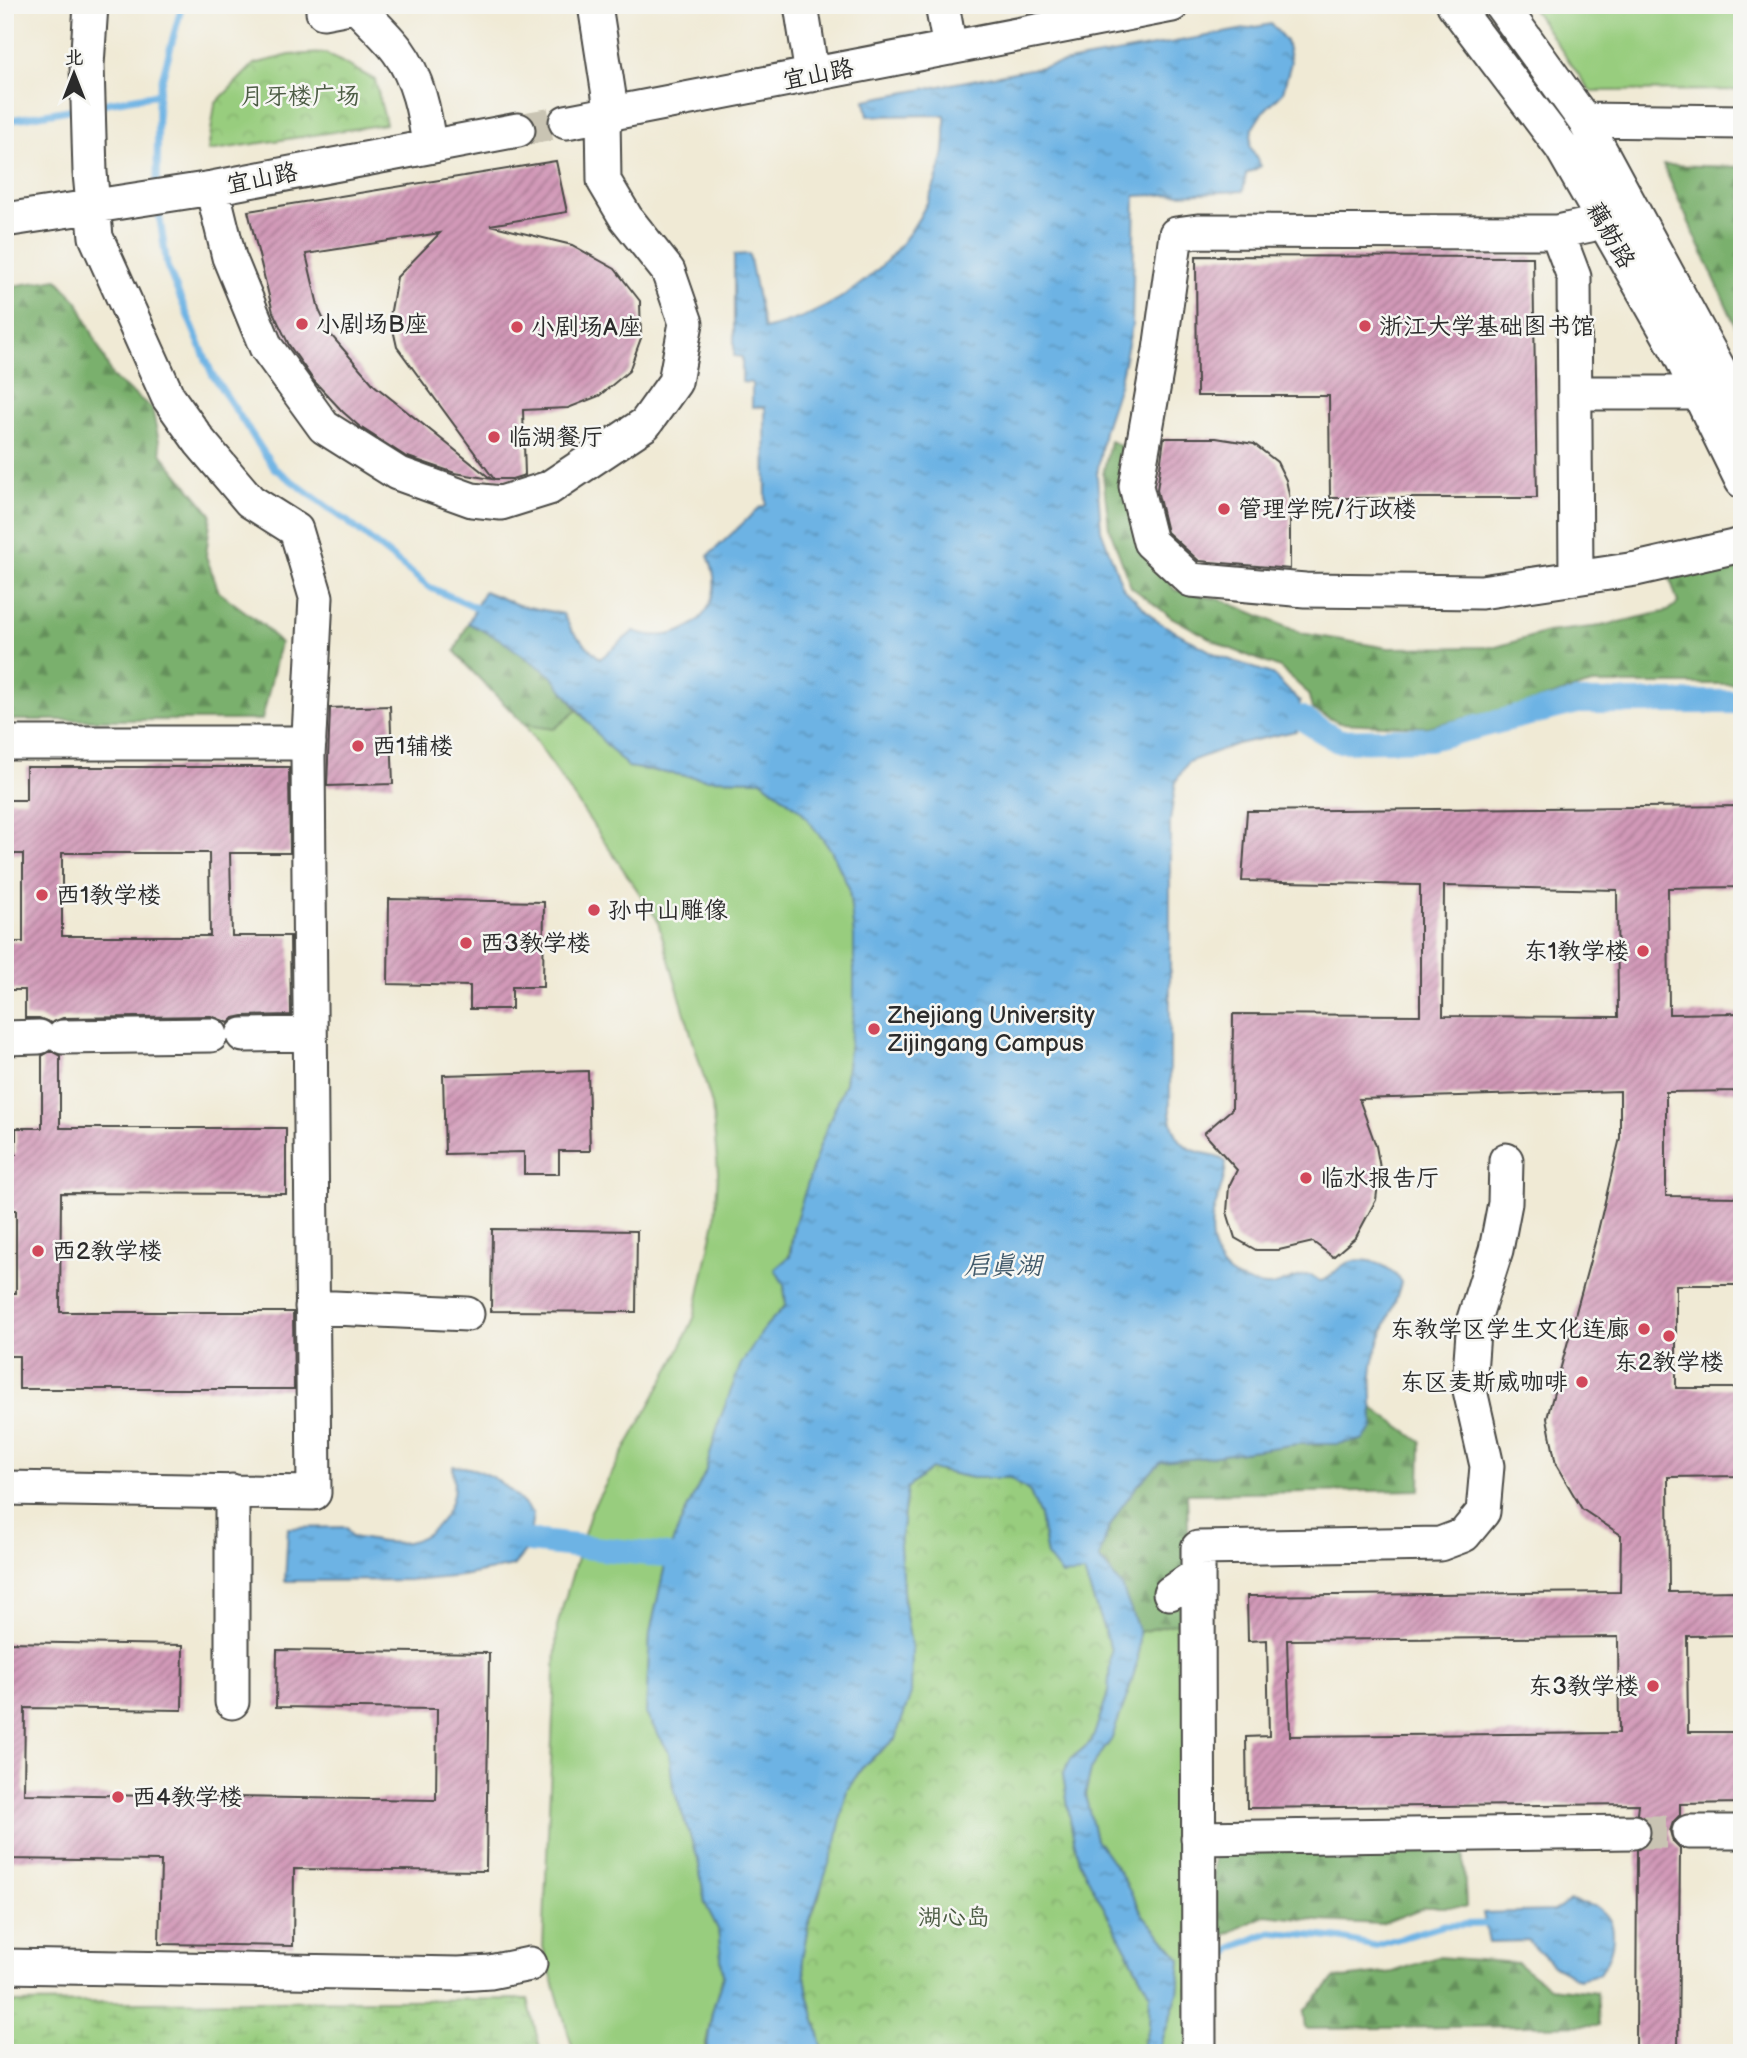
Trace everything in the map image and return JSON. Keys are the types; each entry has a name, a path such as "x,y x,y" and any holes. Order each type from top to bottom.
{"street":[{"path":"5,1488 314,1493 309,743 316,597 296,530 250,501 200,442 168,397 96,237 106,204 89,106 87,65 92,5"},
{"path":"203,189 266,348 324,427 397,473 472,500 501,503 549,488 645,424 676,382 687,323 668,271 626,218 604,181 607,116 595,5"},
{"path":"801,5 812,75"},
{"path":"942,5 950,48"},
{"name":"宜山路","path":"566,122 1172,5"},
{"name":"藕舫路","path":"1454,5 1562,148 1679,353 1741,477"},
{"name":"藕舫路","path":"1501,5 1584,120 1742,412"},
{"path":"323,8 358,6 399,52 416,86 429,146"},
{"path":"1584,120 1742,122"},
{"name":"宜山路","path":"5,220 203,189 518,130"},
{"path":"1602,219 1590,225 1557,232 1175,234 1160,350 1136,486 1150,542 1191,580 1305,590 1480,593 1636,569 1742,545"},
{"path":"1557,232 1574,277 1576,578"},
{"path":"1575,393 1699,393"},
{"path":"5,743 309,743"},
{"path":"5,1038 310,1034"},
{"path":"1199,2053 1198,1548 1440,1544 1464,1535 1483,1512 1488,1466 1469,1386 1469,1372 1474,1319 1496,1250 1505,1203 1506,1160"},
{"path":"312,1307 467,1314"},
{"path":"232,1491 232,1702"},
{"path":"1170,1593 1198,1574"},
{"path":"1198,1838 1633,1832"},
{"path":"1689,1832 1742,1832"},
{"path":"5,1966 459,1973 490,1972 530,1964"}],"green space":[{"path":"1530,5 1742,5 1742,90 1590,91"},
{"name":"月牙楼广场","path":"325,53 375,80 386,124 208,151 215,104 254,64 290,55"},
{"path":"1663,165 1742,167 1742,340"},
{"path":"57,279 78,302 113,378 152,408 162,455 211,514 206,556 219,592 263,625 280,643 262,720 5,720 5,287"},
{"path":"1110,441 1130,450 1136,540 1175,590 1222,600 1301,633 1388,648 1496,647 1547,632 1601,626 1668,611 1678,603 1670,578 1742,563 1742,684 1592,684 1515,707 1426,727 1339,723 1312,709 1308,693 1280,668 1226,647 1171,617 1131,587 1109,527 1103,475"},
{"path":"468,623 498,638 553,676 577,710 554,729 525,725 455,651"},
{"path":"577,710 628,767 707,779 761,780 801,811 831,850 849,888 854,936 854,1009 845,1083 820,1145 794,1226 784,1285 786,1305 766,1326 720,1419 705,1473 667,1556 650,1633 646,1714 669,1752 673,1787 698,1859 705,1903 718,1929 723,1976 705,2049 701,2053 574,2053 543,1947 557,1626 591,1511 675,1359 694,1318 715,1220 718,1172 712,1105 657,919 525,725 554,729"},
{"path":"1373,1408 1421,1442 1420,1490 1187,1494 1191,1620 1139,1632 1122,1587 1099,1558 1108,1530 1122,1506 1161,1462 1297,1444 1337,1444 1373,1428"},
{"name":"湖心岛","path":"931,1469 972,1478 1010,1478 1030,1492 1040,1516 1047,1556 1084,1573 1111,1650 1108,1693 1092,1741 1071,1759 1063,1775 1079,1861 1150,1994 1149,2027 1140,2053 824,2053 808,1994 802,1958 808,1926 819,1896 847,1790 864,1765 895,1739 912,1650 904,1604 900,1546 907,1487"},
{"path":"1191,1620 1188,2053 1158,2053 1178,1993 1181,1959 1143,1915 1120,1873 1096,1839 1085,1795 1092,1766 1111,1740 1127,1696 1138,1660 1139,1632"},
{"path":"1463,1846 1466,1907 1425,1907 1381,1924 1266,1915 1214,1940 1214,1848"},
{"path":"1437,1957 1518,1963 1549,1987 1597,1992 1599,2025 1306,2029 1304,2011 1334,1979 1393,1972"},
{"path":"528,1999 541,2053 5,2053 5,2003"}],"water":[{"name":"启真湖","path":"1271,24 1286,41 1291,62 1283,92 1262,113 1252,129 1250,146 1261,166 1246,174 1243,191 1135,196 1132,326 1119,385 1104,431 1097,475 1101,530 1123,588 1157,621 1219,656 1272,674 1300,702 1296,731 1237,744 1188,762 1176,781 1170,821 1170,1113 1175,1132 1186,1146 1226,1162 1212,1220 1212,1237 1220,1262 1231,1275 1266,1286 1305,1275 1311,1275 1320,1281 1327,1279 1342,1266 1358,1260 1383,1266 1401,1282 1373,1365 1373,1428 1362,1440 1337,1444 1297,1444 1161,1462 1138,1485 1108,1530 1099,1558 1122,1587 1139,1632 1138,1660 1111,1740 1092,1766 1085,1795 1096,1839 1120,1873 1143,1915 1181,1959 1178,1993 1158,2053 1140,2053 1149,2027 1150,1994 1079,1861 1063,1775 1071,1759 1092,1741 1108,1693 1111,1650 1084,1573 1062,1575 1047,1556 1040,1516 1030,1492 1010,1478 972,1478 931,1469 907,1488 900,1546 904,1604 912,1650 911,1694 895,1739 864,1765 847,1790 835,1846 808,1926 802,1958 808,1994 824,2053 706,2053 712,2012 723,1976 718,1929 705,1903 698,1859 673,1787 669,1752 646,1714 650,1633 667,1556 705,1473 720,1419 741,1364 766,1326 786,1305 784,1285 775,1269 790,1256 794,1226 820,1145 845,1083 854,1009 854,936 849,888 831,850 801,811 761,780 707,779 628,767 602,740 552,676 498,638 468,623 484,591 518,605 563,614 572,631 600,659 634,631 653,635 670,634 686,629 699,620 714,592 714,575 708,556 759,508 766,505 765,407 752,407 752,383 742,382 742,357 734,356 734,255 749,254 764,329 796,320 826,306 878,269 900,245 918,219 933,189 943,157 945,115 868,116 865,100"},
{"path":"453,1466 477,1470 498,1481 533,1514 528,1548 513,1566 462,1576 421,1580 285,1581 288,1528 346,1527 352,1537 393,1543 415,1540 431,1531 447,1511 454,1491"},
{"path":"1571,1901 1598,1908 1611,1922 1613,1939 1600,1974 1578,1979 1554,1966 1528,1941 1489,1942 1483,1913 1554,1911"}],"building":[{"path":"556,161 567,212 490,225 572,245 615,269 640,301 641,338 629,371 599,396 568,408 523,410 525,475 512,479 494,479 397,347 390,316 397,277 440,233 306,254 319,310 331,335 374,385 491,479 455,473 405,456 360,427 343,412 314,381 289,345 273,312 248,211"},
{"name":"浙江大学基础图书馆","path":"1196,256 1533,257 1537,498 1330,498 1329,396 1197,396"},
{"name":"管理学院/行政楼","path":"1164,438 1216,438 1254,444 1277,462 1286,480 1290,499 1290,569 1199,561 1167,532 1157,490"},
{"name":"西1辅楼","path":"390,706 393,784 327,786 330,708"},
{"name":"西1教学楼","path":"26,767 289,767 290,853 230,853 232,936 290,936 291,1015 243,1016 234,1018 229,1023 211,1016 63,1018 51,1023 39,1018 25,1018 25,990 5,990 5,942 23,942 23,854 5,854 5,800 26,800","holes":["62,853 209,853 210,936 62,936"]},
{"path":"1742,806 1742,887 1668,888 1669,1014 1742,1013 1742,1091 1666,1092 1666,1196 1742,1197 1742,1285 1676,1285 1676,1388 1742,1388 1742,1476 1668,1477 1669,1592 1742,1591 1742,1635 1687,1636 1688,1732 1742,1732 1742,1803 1680,1804 1680,1815 1673,1822 1670,1831 1673,1842 1680,1849 1678,2053 1636,2053 1637,1850 1649,1842 1652,1832 1649,1822 1637,1814 1638,1804 1247,1808 1246,1737 1269,1736 1267,1640 1248,1641 1247,1596 1620,1592 1621,1535 1582,1509 1556,1465 1547,1418 1597,1235 1620,1138 1620,1091 1359,1099 1376,1146 1380,1168 1376,1200 1356,1237 1333,1257 1313,1242 1279,1250 1256,1250 1235,1238 1227,1212 1229,1186 1237,1170 1204,1133 1232,1109 1233,1014 1420,1015 1420,885 1242,881 1247,811","holes":["1444,886 1617,890 1618,1017 1443,1016","1618,1637 1619,1733 1290,1736 1287,1640"]},
{"name":"西3教学楼","path":"389,899 544,902 543,987 512,987 512,1009 470,1009 470,986 388,984"},
{"name":"西2教学楼","path":"51,1051 60,1056 60,1128 286,1128 286,1194 61,1193 60,1312 293,1312 294,1389 19,1389 19,1356 5,1356 5,1293 16,1293 16,1210 5,1210 5,1154 16,1154 16,1128 42,1128 42,1056"},
{"path":"588,1071 590,1151 559,1151 559,1174 524,1174 524,1152 445,1154 443,1075"},
{"path":"492,1229 637,1231 636,1312 491,1311"},
{"name":"西4教学楼","path":"5,1642 183,1645 182,1710 25,1708 24,1794 436,1800 437,1709 276,1707 277,1650 489,1653 486,1871 294,1869 293,1946 159,1944 161,1861 5,1859"}],"waterway":[{"path":"157,187 158,94 182,5"},
{"path":"96,105 158,94"},
{"path":"5,121 80,108"},
{"path":"158,206 167,266 212,374 274,468 348,522 429,587 476,608"},
{"path":"1299,717 1338,741 1429,739 1577,702 1742,702"},
{"path":"530,1541 667,1556"},
{"path":"1210,1978 1232,1948 1270,1932 1337,1938 1374,1946 1444,1925 1485,1924"}],"tunnel":[{"path":"518,130 566,122"},
{"path":"1633,1832 1689,1832"}],"place":[{"name":"小剧场B座","path":"302,324"},
{"name":"浙江大学基础图书馆","path":"1365,326"},
{"name":"小剧场A座","path":"517,327"},
{"name":"临湖餐厅","path":"494,437"},
{"name":"管理学院/行政楼","path":"1224,509"},
{"name":"西1辅楼","path":"358,746"},
{"name":"西1教学楼","path":"42,895"},
{"name":"孙中山雕像","path":"594,910"},
{"name":"西3教学楼","path":"466,943"},
{"name":"东1教学楼","path":"1643,951"},
{"name":"Zhejiang University Zijingang Campus","path":"874,1029"},
{"name":"临水报告厅","path":"1306,1178"},
{"name":"西2教学楼","path":"38,1251"},
{"name":"东教学区学生文化连廊","path":"1644,1329"},
{"name":"东2教学楼","path":"1669,1336"},
{"name":"东区麦斯威咖啡","path":"1582,1382"},
{"name":"东3教学楼","path":"1653,1686"},
{"name":"西4教学楼","path":"118,1797"}]}
